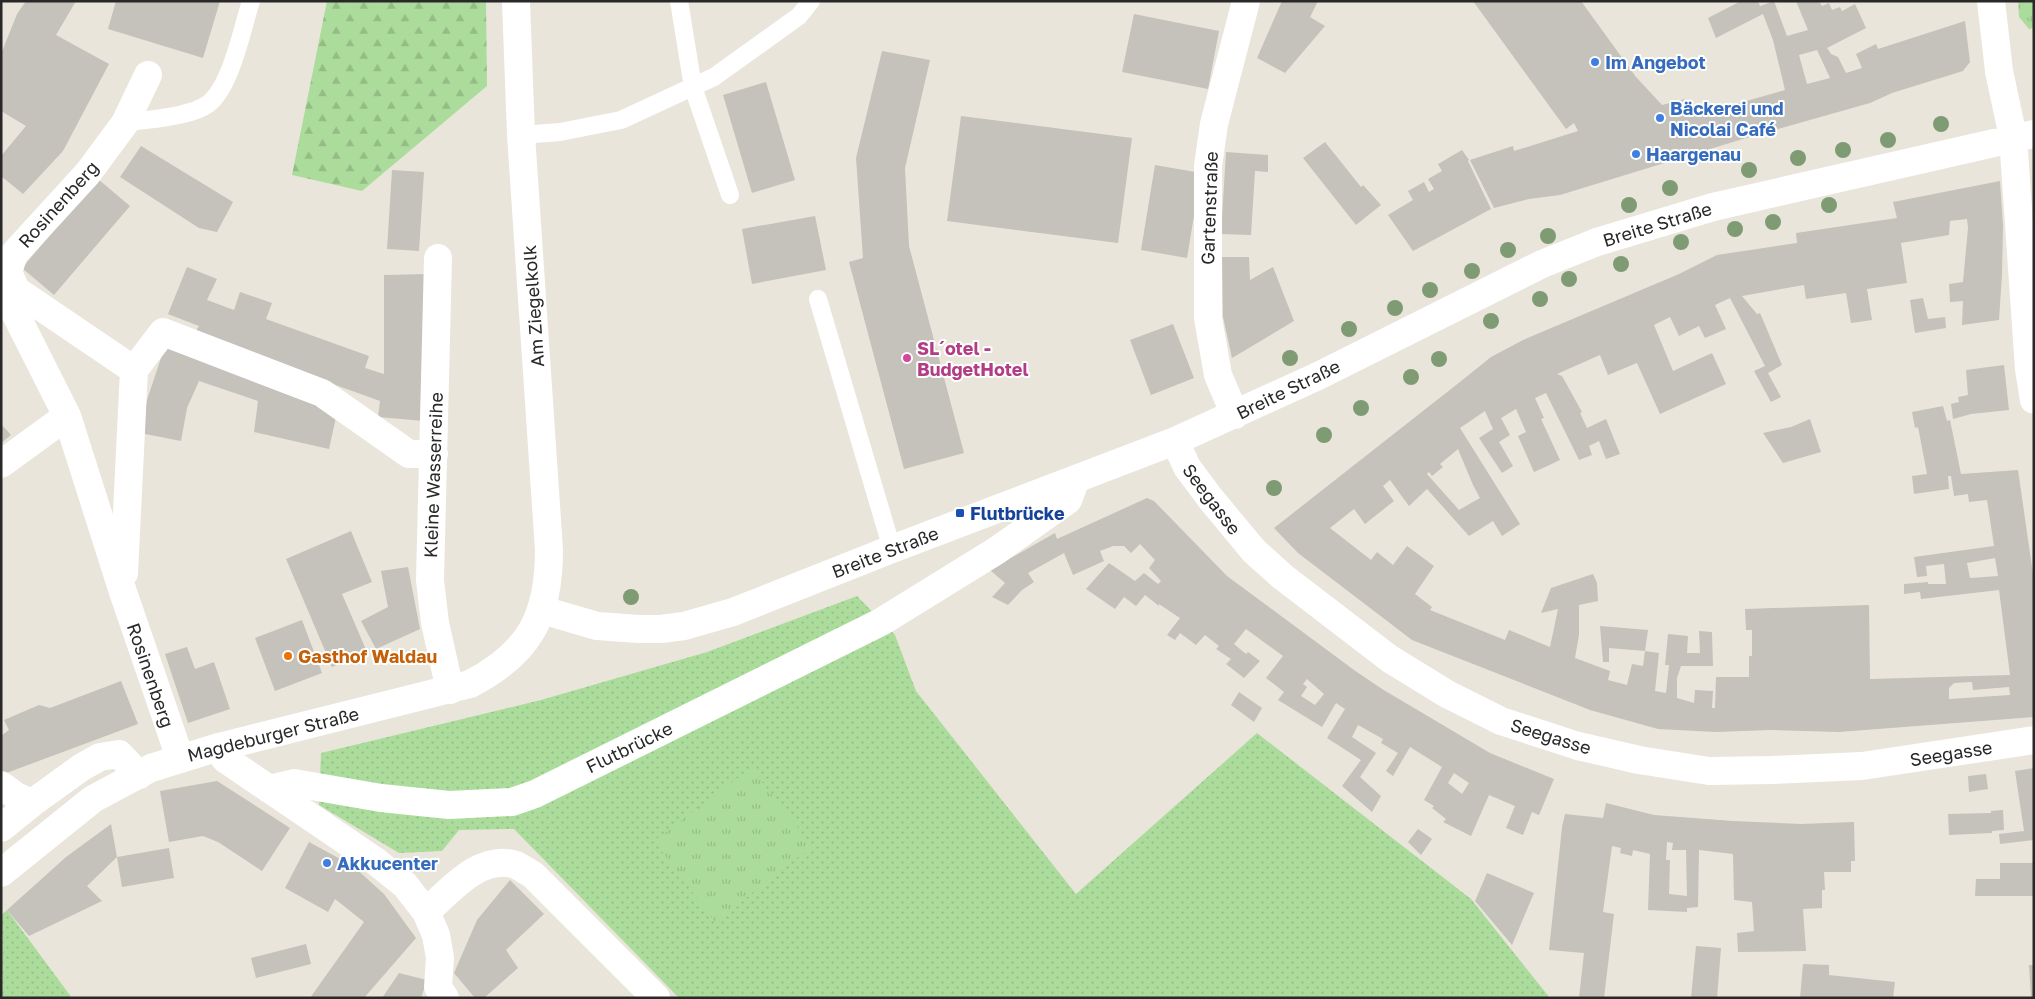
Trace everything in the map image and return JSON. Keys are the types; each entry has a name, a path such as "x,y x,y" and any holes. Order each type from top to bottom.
{"street":[{"name":"Am Ziegelkolk","path":"516,1 521,134 547,512 549,570 542,610"},
{"name":"Gartenstraße","path":"1235,415 1218,375 1208,318 1208,166 1214,124 1246,1"},
{"path":"1991,1 1998,71 2023,136 2034,400"},
{"name":"Rosinenberg","path":"123,592 134,370 16,290 8,272 14,254 88,173 125,122 148,75"},
{"name":"Breite Straße","path":"542,610 597,626 661,629 684,626 733,612 1175,441 1235,415 1542,264 1597,242 1713,207 2023,136"},
{"name":"Kleine Wasserreihe","path":"438,258 430,580 435,623 450,690"},
{"name":"Rosinenberg","path":"1,285 67,416 123,592 180,758"},
{"path":"134,370 163,332 322,393 409,454 434,454"},
{"path":"1,464 67,416"},
{"name":"Seegasse","path":"1175,441 1187,467 1215,505 1254,551 1283,577 1390,659 1447,694 1501,721 1578,746 1639,760 1709,771 1862,766 2034,740"},
{"name":"Flutbrücke","path":"269,789 294,783 380,798 449,806 512,802 535,794 881,622 996,551 1068,500 1076,479"},
{"name":"Magdeburger Straße","path":"1,873 92,799 139,775 180,758 450,690 477,681 512,658 527,639 542,610"},
{"path":"220,747 225,759 374,860 405,886 426,912 436,936 440,958 438,987 445,998"},
{"path":"1,828 82,767 100,757 120,754 139,775"},
{"path":"1,786 16,796 32,803"},
{"path":"426,912 467,876 483,866 498,863 516,865 533,875 656,998"}],"lane":[{"path":"125,122 183,114 208,105 226,80 251,1"},
{"path":"679,1 693,87 730,195"},
{"path":"521,134 560,132 621,120 693,87 714,77 791,22 799,16 811,1"},
{"path":"818,300 892,549"}],"green space":[{"path":"327,1 486,1 487,86 362,191 292,175"},
{"path":"2018,1 2034,1 2034,28 2029,29 2019,17"},
{"path":"857,596 895,635 916,691 1076,894 1257,733 1471,899 1550,998 679,998 514,829 459,830 442,851 399,853 319,805 321,753 541,700 707,652"},
{"path":"751,768 812,846 715,922 654,841"},
{"path":"7,910 72,998 1,998 1,915"}],"building":[{"path":"26,1 76,1 56,35 109,64 63,151 23,194 1,176 1,156 26,126 1,111 1,54 17,14"},
{"path":"116,1 220,1 203,58 108,29"},
{"path":"1282,1 1318,1 1310,17 1325,26 1285,73 1257,58"},
{"path":"1473,1 1581,1 1636,77 1662,105 1685,99 1690,117 1785,90 1773,40 1763,14 1716,38 1708,18 1741,1 1758,1 1760,6 1774,1 1787,36 1808,30 1796,1 1819,1 1822,6 1829,3 1832,10 1840,7 1842,11 1855,4 1866,28 1827,48 1831,54 1838,57 1846,73 1862,68 1856,54 1876,44 1878,49 1965,21 1970,62 1963,71 1892,93 1870,103 1746,138 1560,195 1529,199 1494,208 1470,160 1513,146 1514,151 1578,131 1574,123 1566,129","holes":["1817,50 1830,78 1807,84 1799,55"]},
{"path":"1134,14 1219,31 1208,89 1122,72"},
{"path":"882,51 930,60 905,168 909,246 964,453 904,469 849,262 863,258 856,158"},
{"path":"766,82 795,180 752,193 723,95"},
{"path":"961,116 1132,138 1118,243 947,221"},
{"path":"1325,142 1361,187 1363,185 1381,205 1356,225 1303,158"},
{"path":"141,146 233,202 217,232 199,228 120,177"},
{"path":"1462,150 1469,160 1491,209 1413,251 1388,215 1413,200 1408,191 1424,182 1429,192 1434,189 1428,179 1442,171 1438,164"},
{"path":"1226,152 1268,155 1268,172 1255,171 1251,235 1221,234"},
{"path":"1155,165 1201,173 1187,258 1141,250"},
{"path":"392,170 424,172 419,251 387,249"},
{"path":"98,179 130,206 54,295 22,268"},
{"path":"2000,181 2003,226 1999,320 1962,325 1963,301 1950,302 1949,284 1963,282 1968,228 1967,219 1950,221 1949,235 1901,243 1907,283 1867,289 1872,320 1851,323 1846,293 1806,299 1804,285 1742,296 1757,314 1760,313 1782,365 1768,373 1781,397 1771,402 1754,371 1765,366 1730,298 1715,305 1726,329 1705,338 1699,326 1679,336 1670,317 1654,325 1673,371 1712,353 1726,384 1660,414 1637,363 1608,375 1600,355 1557,374 1562,376 1582,412 1580,413 1587,428 1606,419 1620,454 1606,459 1599,441 1589,446 1592,455 1579,460 1546,393 1535,398 1544,418 1541,419 1560,460 1534,472 1518,436 1526,432 1516,409 1501,418 1510,435 1499,442 1513,466 1502,473 1479,438 1493,429 1485,411 1460,428 1520,524 1502,536 1493,521 1469,536 1427,489 1409,506 1390,480 1383,486 1394,501 1365,524 1354,509 1330,528 1371,560 1377,552 1393,565 1407,546 1434,566 1415,594 1432,607 1430,610 1505,640 1509,630 1550,647 1558,609 1541,613 1551,588 1593,574 1597,583 1598,601 1579,605 1579,635 1575,658 1610,671 1608,680 1627,685 1632,664 1643,666 1645,651 1659,653 1655,691 1666,693 1669,665 1665,665 1668,634 1688,636 1687,653 1700,653 1699,631 1712,632 1713,666 1681,666 1677,678 1677,698 1694,703 1695,690 1713,691 1712,708 1715,708 1716,677 1749,677 1749,656 1752,656 1752,630 1746,630 1745,609 1869,605 1870,679 2010,675 1999,590 1921,599 1920,592 1904,594 1904,584 1928,582 1928,584 1946,584 1944,564 1926,566 1927,576 1917,577 1914,557 1994,546 1987,500 1969,502 1968,494 1954,496 1951,476 1948,476 1949,489 1914,494 1912,476 1927,474 1918,427 1915,428 1912,412 1943,406 1947,421 1950,420 1961,474 2018,470 2034,581 2034,717 1839,732 1770,730 1716,732 1658,729 1590,710 1412,640 1298,553 1274,528 1491,357 1523,340 1679,274 1717,255 1797,243 1796,233 1897,218 1893,202","holes":["1458,449 1480,498 1459,510 1427,474 1429,472 1432,476 1443,467 1440,464","1995,558 1998,576 1970,578 1967,563","1972,682 1973,690 2009,687 2010,695 1949,699 1949,688 1954,683"]},
{"path":"815,216 826,270 752,284 742,229"},
{"path":"1222,257 1249,257 1250,280 1273,267 1294,321 1232,358 1223,317"},
{"path":"187,267 217,279 207,300 234,310 240,292 272,303 266,319 369,356 365,368 384,374 384,275 429,274 424,421 378,417 380,401 194,334 199,326 168,314"},
{"path":"1923,298 1928,319 1945,317 1946,328 1915,333 1910,300"},
{"path":"1173,324 1194,378 1151,395 1130,340"},
{"path":"167,340 338,408 329,449 254,432 258,401 199,381 187,408 181,441 140,433 147,400"},
{"path":"2004,365 2009,410 1971,414 1953,419 1951,404 1959,402 1958,397 1968,395 1966,370"},
{"path":"1810,419 1821,452 1783,463 1763,433 1791,427"},
{"path":"1,424 11,435 1,443"},
{"path":"1147,498 1154,501 1227,576 1354,670 1382,689 1490,753 1554,779 1539,815 1532,812 1523,835 1506,828 1515,806 1489,795 1471,836 1443,822 1446,819 1432,808 1434,806 1424,800 1442,767 1410,747 1393,776 1386,771 1398,753 1381,743 1383,739 1358,725 1352,737 1376,753 1360,777 1381,796 1372,812 1342,786 1361,760 1327,738 1345,709 1336,703 1322,727 1278,700 1284,692 1266,678 1283,656 1246,629 1234,644 1246,654 1248,652 1260,661 1244,678 1226,664 1231,659 1216,649 1219,646 1205,635 1196,645 1180,633 1175,640 1167,635 1180,618 1159,604 1159,606 1145,595 1136,606 1124,597 1115,609 1086,589 1109,563 1135,581 1144,573 1158,584 1161,581 1149,568 1155,560 1140,544 1131,553 1124,546 1113,546 1100,551 1104,561 1073,575 1064,553 1028,573 1034,582 1022,590 1008,605 992,597 1005,583 990,570 1055,533 1057,539","holes":["1307,679 1324,694 1315,705 1301,696 1307,687 1303,684","1454,773 1469,783 1462,794 1448,783"]},
{"path":"351,531 372,582 342,594 367,652 332,667 286,559"},
{"path":"408,567 420,629 376,649 361,621 388,607 381,571"},
{"name":"Gasthof Waldau","path":"302,620 322,673 275,691 255,638"},
{"path":"1600,626 1648,630 1645,651 1609,648 1609,662 1603,662"},
{"path":"187,647 195,669 214,662 230,709 188,723 165,654"},
{"path":"121,681 138,724 1,775 1,736 9,730 4,720 39,705 50,708"},
{"path":"1239,692 1262,708 1254,722 1231,705"},
{"path":"2034,768 2034,840 2000,844 1999,834 2024,831 2015,771"},
{"path":"1986,774 1988,789 1969,792 1968,776"},
{"path":"217,781 290,828 262,871 218,842 203,836 169,842 160,791"},
{"path":"1606,803 1654,815 1801,824 1854,822 1855,861 1851,861 1851,872 1824,872 1825,890 1822,890 1822,908 1803,909 1806,951 1738,952 1737,933 1754,931 1752,902 1734,900 1733,854 1699,850 1698,907 1687,908 1687,912 1648,910 1650,854 1633,850 1632,856 1620,853 1621,848 1612,846 1603,912 1614,914 1604,998 1579,998 1584,953 1549,950 1562,827 1565,814 1603,818","holes":["1667,842 1673,843 1672,850 1686,850 1687,896 1669,894 1670,860 1666,860"]},
{"path":"2003,810 2004,830 1992,831 1992,833 1949,835 1948,814 1991,813 1991,811"},
{"path":"111,824 117,857 87,886 102,901 29,936 7,910 66,857"},
{"path":"1418,829 1432,839 1421,855 1408,842"},
{"path":"309,842 353,866 384,894 416,938 364,998 310,998 364,922 335,899 328,912 285,888"},
{"path":"169,848 174,878 122,887 117,857"},
{"path":"2000,863 2034,863 2034,896 1975,896 1976,879 2000,879"},
{"path":"1487,873 1534,893 1512,945 1475,901"},
{"path":"510,880 544,914 506,950 518,968 484,998 475,998 454,973 477,920"},
{"path":"306,944 311,964 256,978 251,958"},
{"path":"1696,946 1721,948 1717,998 1691,998"},
{"path":"1803,964 1829,965 1829,975 1895,982 1893,998 1800,998"},
{"path":"2029,965 2034,965 2034,998 2031,998"},
{"path":"399,973 427,980 421,998 382,998"}],"place":[{"name":"Im Angebot","path":"1595,62"},
{"name":"Bäckerei und Nicolai Café","path":"1660,118"},
{"name":"Haargenau","path":"1636,154"},
{"name":"SL´otel - BudgetHotel","path":"907,358"},
{"name":"Flutbrücke","path":"960,513"},
{"name":"Gasthof Waldau","path":"288,656"},
{"name":"Akkucenter","path":"327,863"}]}
